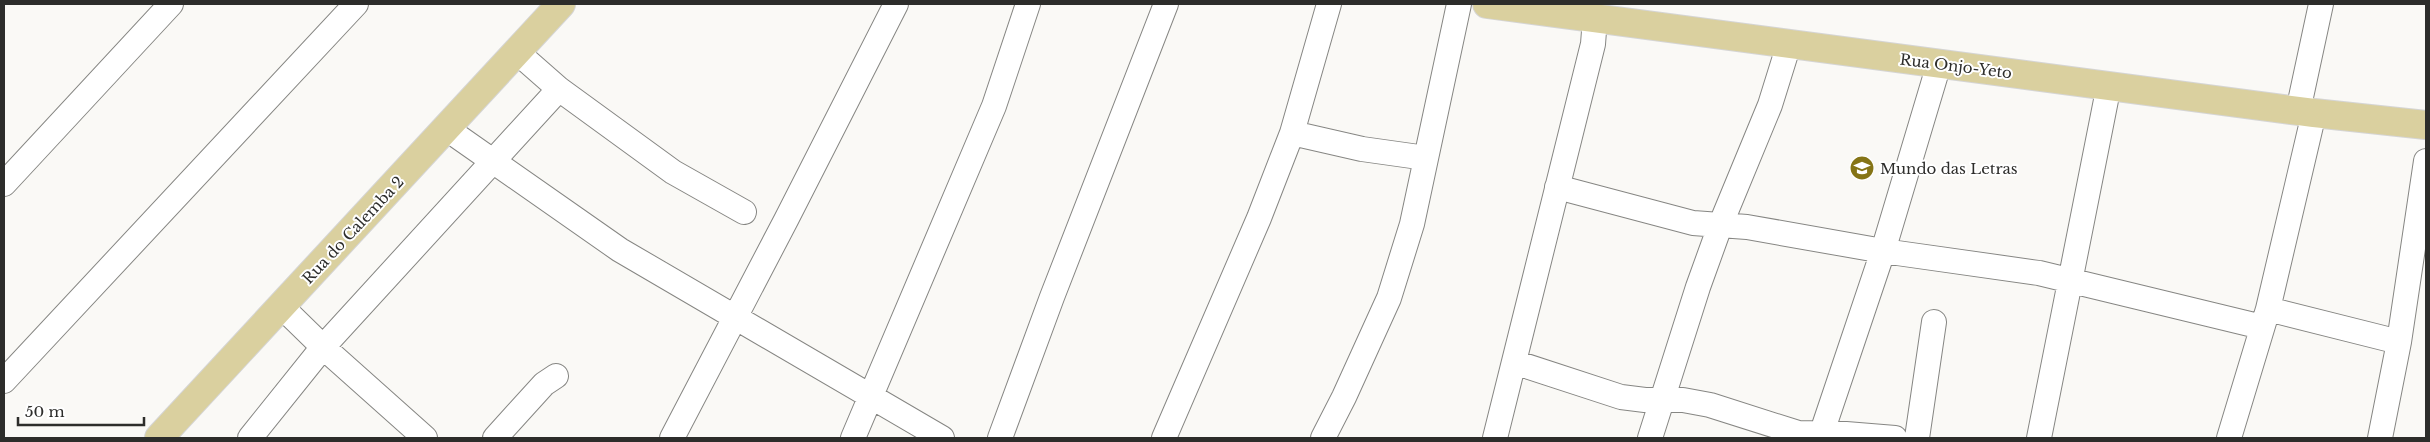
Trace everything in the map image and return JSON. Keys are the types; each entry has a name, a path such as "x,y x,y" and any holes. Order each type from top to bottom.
{"main road":[{"name":"Rua do Calemba 2","path":"159,438 555,12 576,4"},
{"name":"Rua Onjo-Yeto","path":"1493,4 2306,112 2426,125"}],"street":[{"path":"4,184 171,4"},
{"path":"4,381 356,4"},
{"path":"672,438 896,4"},
{"path":"853,438 869,396 994,106 1028,4"},
{"path":"1000,438 1055,288 1166,4"},
{"path":"1164,438 1259,218 1292,133 1329,4"},
{"path":"1323,438 1344,397 1389,298 1412,224 1459,4"},
{"path":"2229,438 2265,318 2306,112 2320,4"},
{"path":"1496,438 1593,44 1595,18"},
{"path":"1650,438 1664,401 1698,287 1720,226 1770,105 1790,44"},
{"path":"518,53 559,89 673,172 744,212"},
{"path":"1820,436 1882,251 1939,64"},
{"path":"2039,438 2109,85"},
{"path":"250,438 323,347 559,89"},
{"path":"447,129 492,163 620,250 942,438"},
{"path":"1292,133 1362,149 1426,158"},
{"path":"2380,438 2399,342 2426,161"},
{"path":"1558,187 1693,223 1746,227 1882,251 2039,273 2265,318 2399,342"},
{"path":"282,307 323,347 425,438"},
{"path":"1917,438 1934,322"},
{"path":"1514,362 1621,397 1664,401 1684,400 1710,405 1798,433 1820,436 1846,434 1895,438"},
{"path":"495,438 544,384 556,376"}],"place":[{"name":"Mundo das Letras","path":"1862,168"}]}
